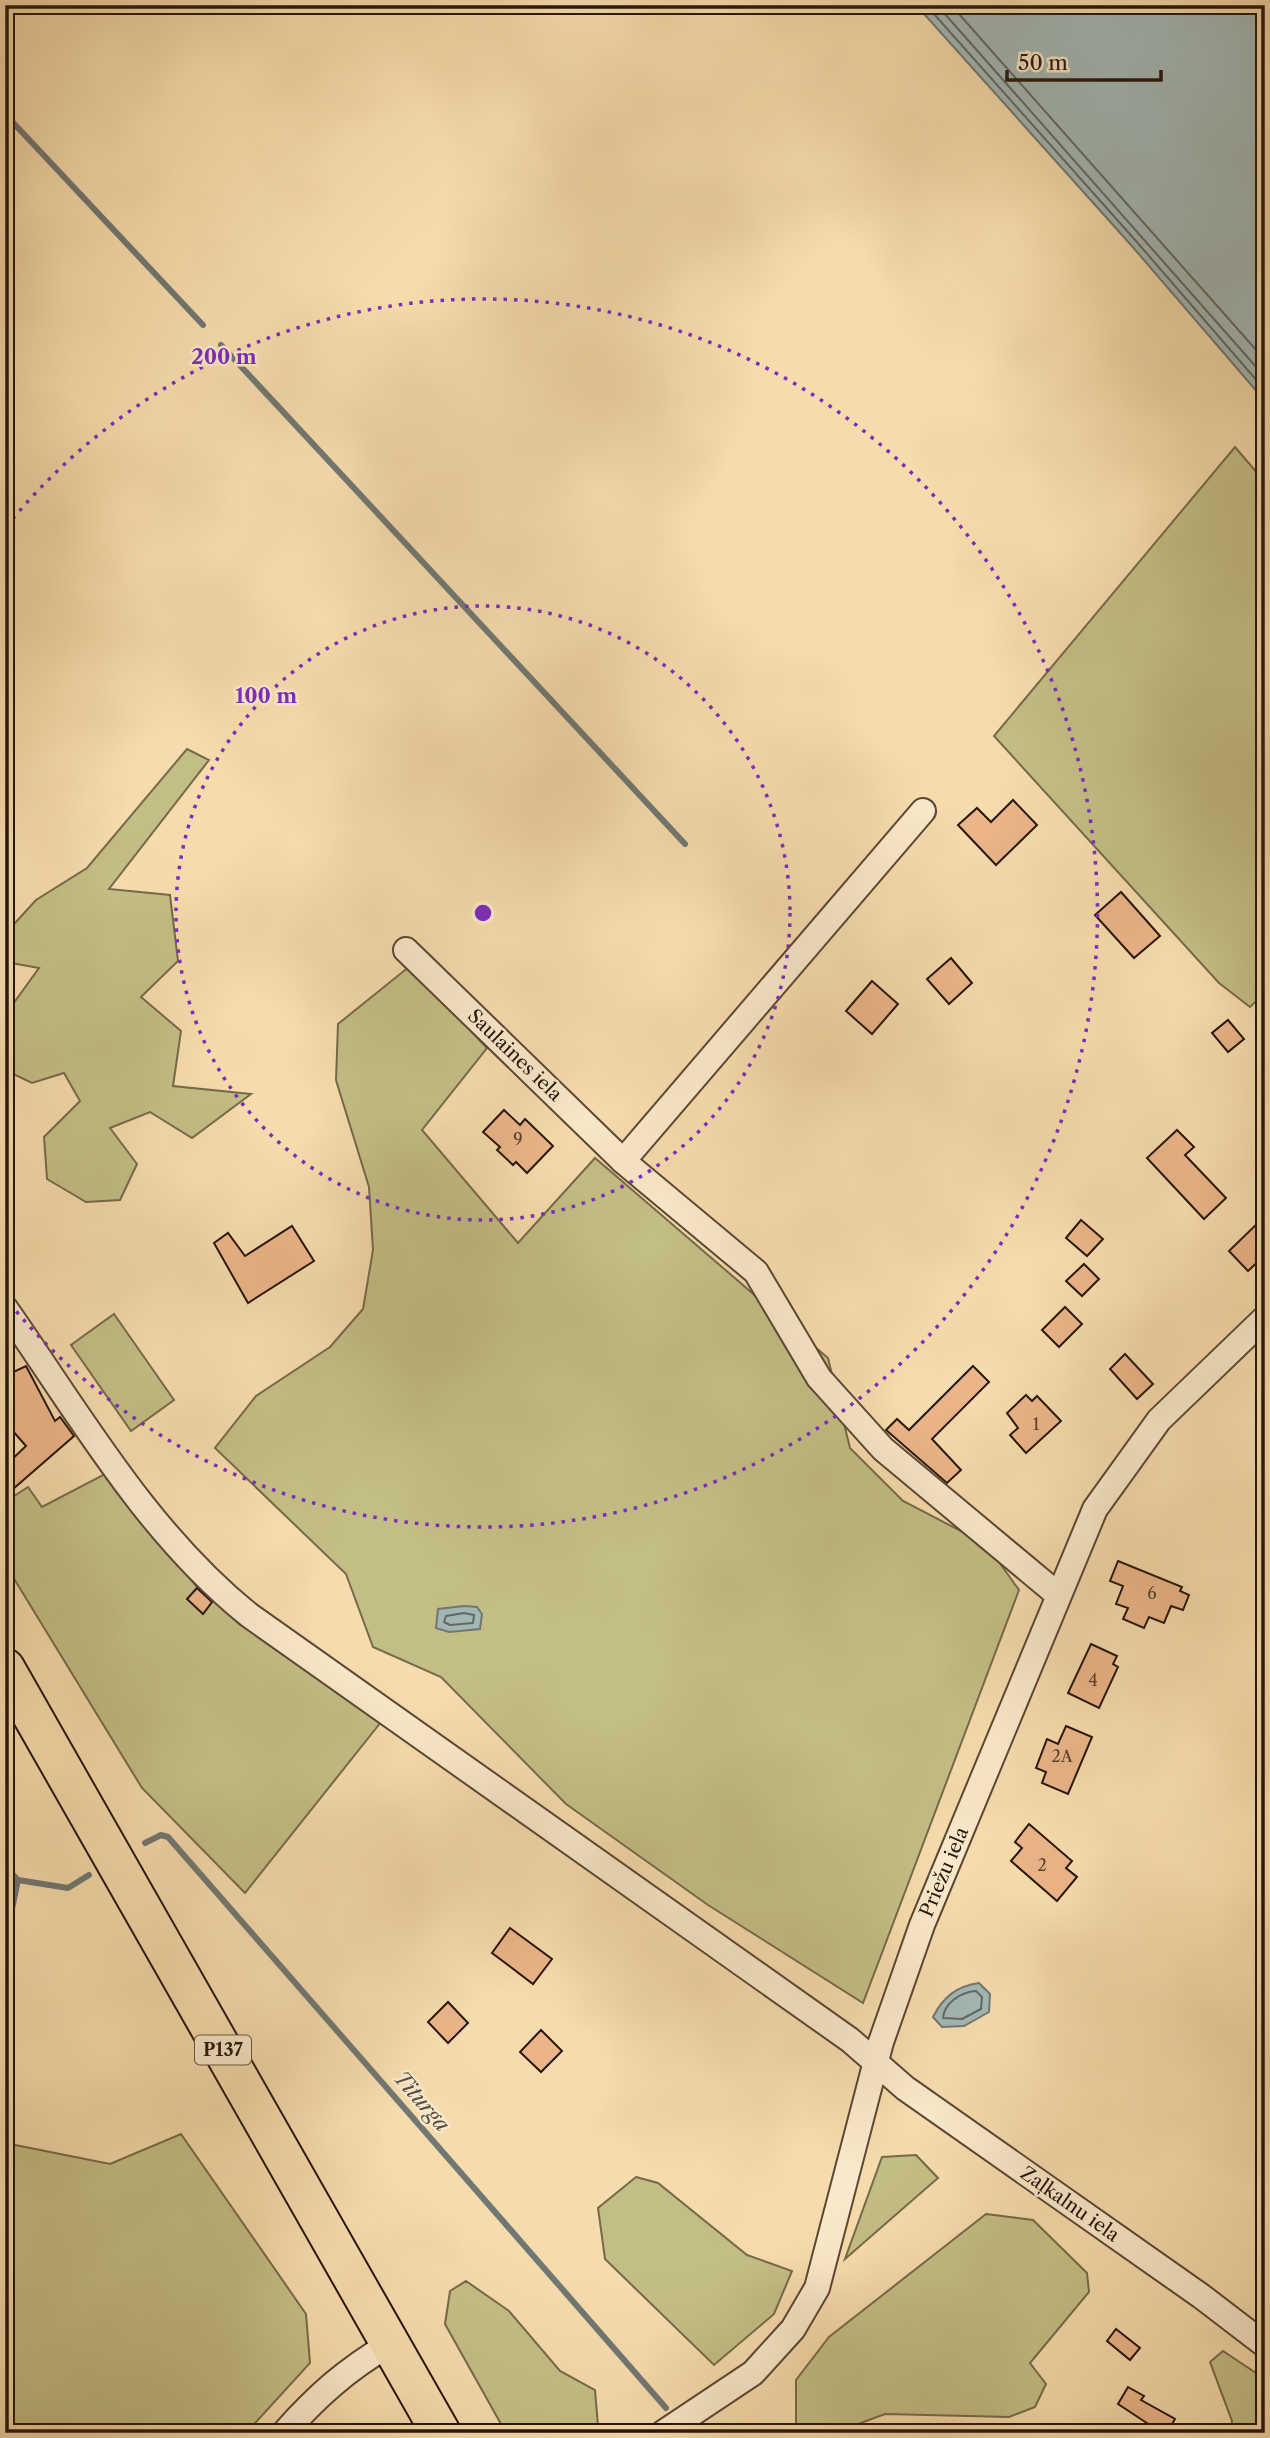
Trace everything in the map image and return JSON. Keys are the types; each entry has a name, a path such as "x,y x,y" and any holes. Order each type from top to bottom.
{"main road":[{"name":"P137","path":"5,1668 441,2433"}],"street":[{"path":"624,1161 923,811"},
{"name":"Saulaines iela","path":"406,950 624,1161 756,1272 819,1378 883,1449 1057,1594"},
{"name":"Zaļkalnu iela","path":"5,1308 154,1523 215,1588 249,1615 850,2040 905,2088 1261,2335"},
{"name":"Priežu iela","path":"663,2433 753,2372 793,2329 817,2288 876,2063 922,1925 1094,1509 1160,1420 1265,1318"},
{"path":"284,2433 323,2390 350,2367 390,2344"}],"shaded area":[{"path":"1235,447 1265,482 1265,993 1250,1007 1219,983 994,736"},
{"path":"187,749 209,760 109,889 170,895 178,961 141,997 181,1031 173,1086 251,1094 192,1138 150,1112 110,1128 137,1164 120,1200 86,1202 47,1179 44,1137 80,1101 64,1073 32,1083 5,1070 5,1015 39,968 5,962 5,934 36,900 87,868"},
{"path":"410,966 487,1048 422,1130 518,1243 595,1158 828,1358 850,1448 903,1501 986,1544 1019,1590 863,2003 708,1905 566,1804 441,1677 373,1647 346,1574 215,1448 256,1396 330,1347 363,1309 373,1250 369,1187 336,1080 338,1024"},
{"path":"114,1314 174,1400 131,1431 71,1345"},
{"path":"105,1474 197,1587 381,1722 245,1893 142,1788 5,1564 5,1502 28,1487 42,1507"},
{"path":"181,2134 306,2314 310,2363 246,2433 5,2433 5,2143 110,2164"},
{"path":"916,2155 938,2178 845,2259 882,2157"},
{"path":"636,2177 658,2183 747,2255 792,2271 774,2314 714,2365 605,2259 598,2208"},
{"path":"986,2214 1033,2220 1087,2273 1089,2292 1030,2363 1046,2384 1035,2407 1009,2417 885,2414 834,2433 814,2433 796,2423 796,2380 829,2337"},
{"path":"466,2281 509,2311 560,2371 595,2390 598,2426 593,2433 506,2433 445,2324 450,2291"},
{"path":"1223,2351 1265,2379 1265,2433 1231,2433 1232,2421 1210,2362"}],"water":[{"path":"916,5 1265,5 1265,401 1131,245"},
{"path":"477,1607 482,1614 480,1629 449,1632 436,1628 438,1609"},
{"path":"979,1983 990,1994 989,2012 964,2026 942,2027 933,2017 941,2004 957,1990"}],"building":[{"path":"1013,800 1037,825 996,865 958,825 977,808 991,822"},
{"path":"1121,892 1160,936 1134,958 1095,915"},
{"path":"951,958 972,983 949,1004 927,979"},
{"path":"872,981 898,1004 872,1034 846,1011"},
{"path":"1228,1020 1244,1039 1228,1052 1212,1033"},
{"path":"504,1110 520,1125 525,1119 553,1146 527,1173 516,1162 513,1165 497,1150 500,1147 483,1132"},
{"path":"1177,1130 1194,1147 1185,1155 1226,1198 1204,1219 1147,1158"},
{"path":"1265,1216 1265,1255 1248,1271 1229,1251"},
{"path":"1081,1220 1103,1239 1087,1256 1066,1238"},
{"path":"292,1226 314,1261 248,1303 214,1243 228,1233 245,1256"},
{"path":"1084,1264 1099,1279 1082,1296 1066,1281"},
{"path":"1065,1307 1082,1324 1059,1347 1042,1330"},
{"path":"1125,1354 1153,1384 1137,1399 1110,1369"},
{"path":"26,1366 55,1421 60,1417 74,1436 5,1496 5,1466 26,1446 5,1422 5,1376"},
{"path":"973,1366 989,1382 932,1439 961,1470 947,1483 886,1430 897,1419 909,1430"},
{"path":"1026,1395 1032,1401 1037,1396 1061,1421 1026,1453 1010,1435 1018,1428 1007,1413"},
{"path":"1118,1561 1182,1587 1180,1591 1189,1595 1183,1610 1171,1606 1164,1623 1149,1617 1144,1628 1123,1619 1128,1608 1116,1604 1123,1586 1110,1581"},
{"path":"197,1588 212,1602 203,1614 187,1599"},
{"path":"1091,1644 1117,1656 1113,1664 1118,1667 1099,1708 1068,1693"},
{"path":"1066,1726 1092,1737 1068,1794 1042,1783 1046,1772 1036,1768 1047,1739 1058,1744"},
{"path":"1029,1824 1072,1861 1066,1868 1077,1877 1057,1901 1011,1861 1022,1848 1015,1842"},
{"path":"510,1928 552,1959 533,1984 492,1953"},
{"path":"448,2002 468,2023 448,2043 428,2022"},
{"path":"541,2030 562,2051 541,2072 520,2052"},
{"path":"1116,2329 1140,2348 1130,2360 1107,2341"},
{"path":"1128,2387 1144,2396 1141,2400 1175,2419 1167,2433 1162,2433 1118,2404"}],"waterway":[{"path":"5,114 203,325"},
{"path":"221,345 685,844"},
{"name":"Titurga","path":"145,1843 161,1835 168,1837 666,2408"},
{"name":"Titurga","path":"5,1866 18,1880 68,1888 89,1875"},
{"path":"6,1938 18,1880"}]}
